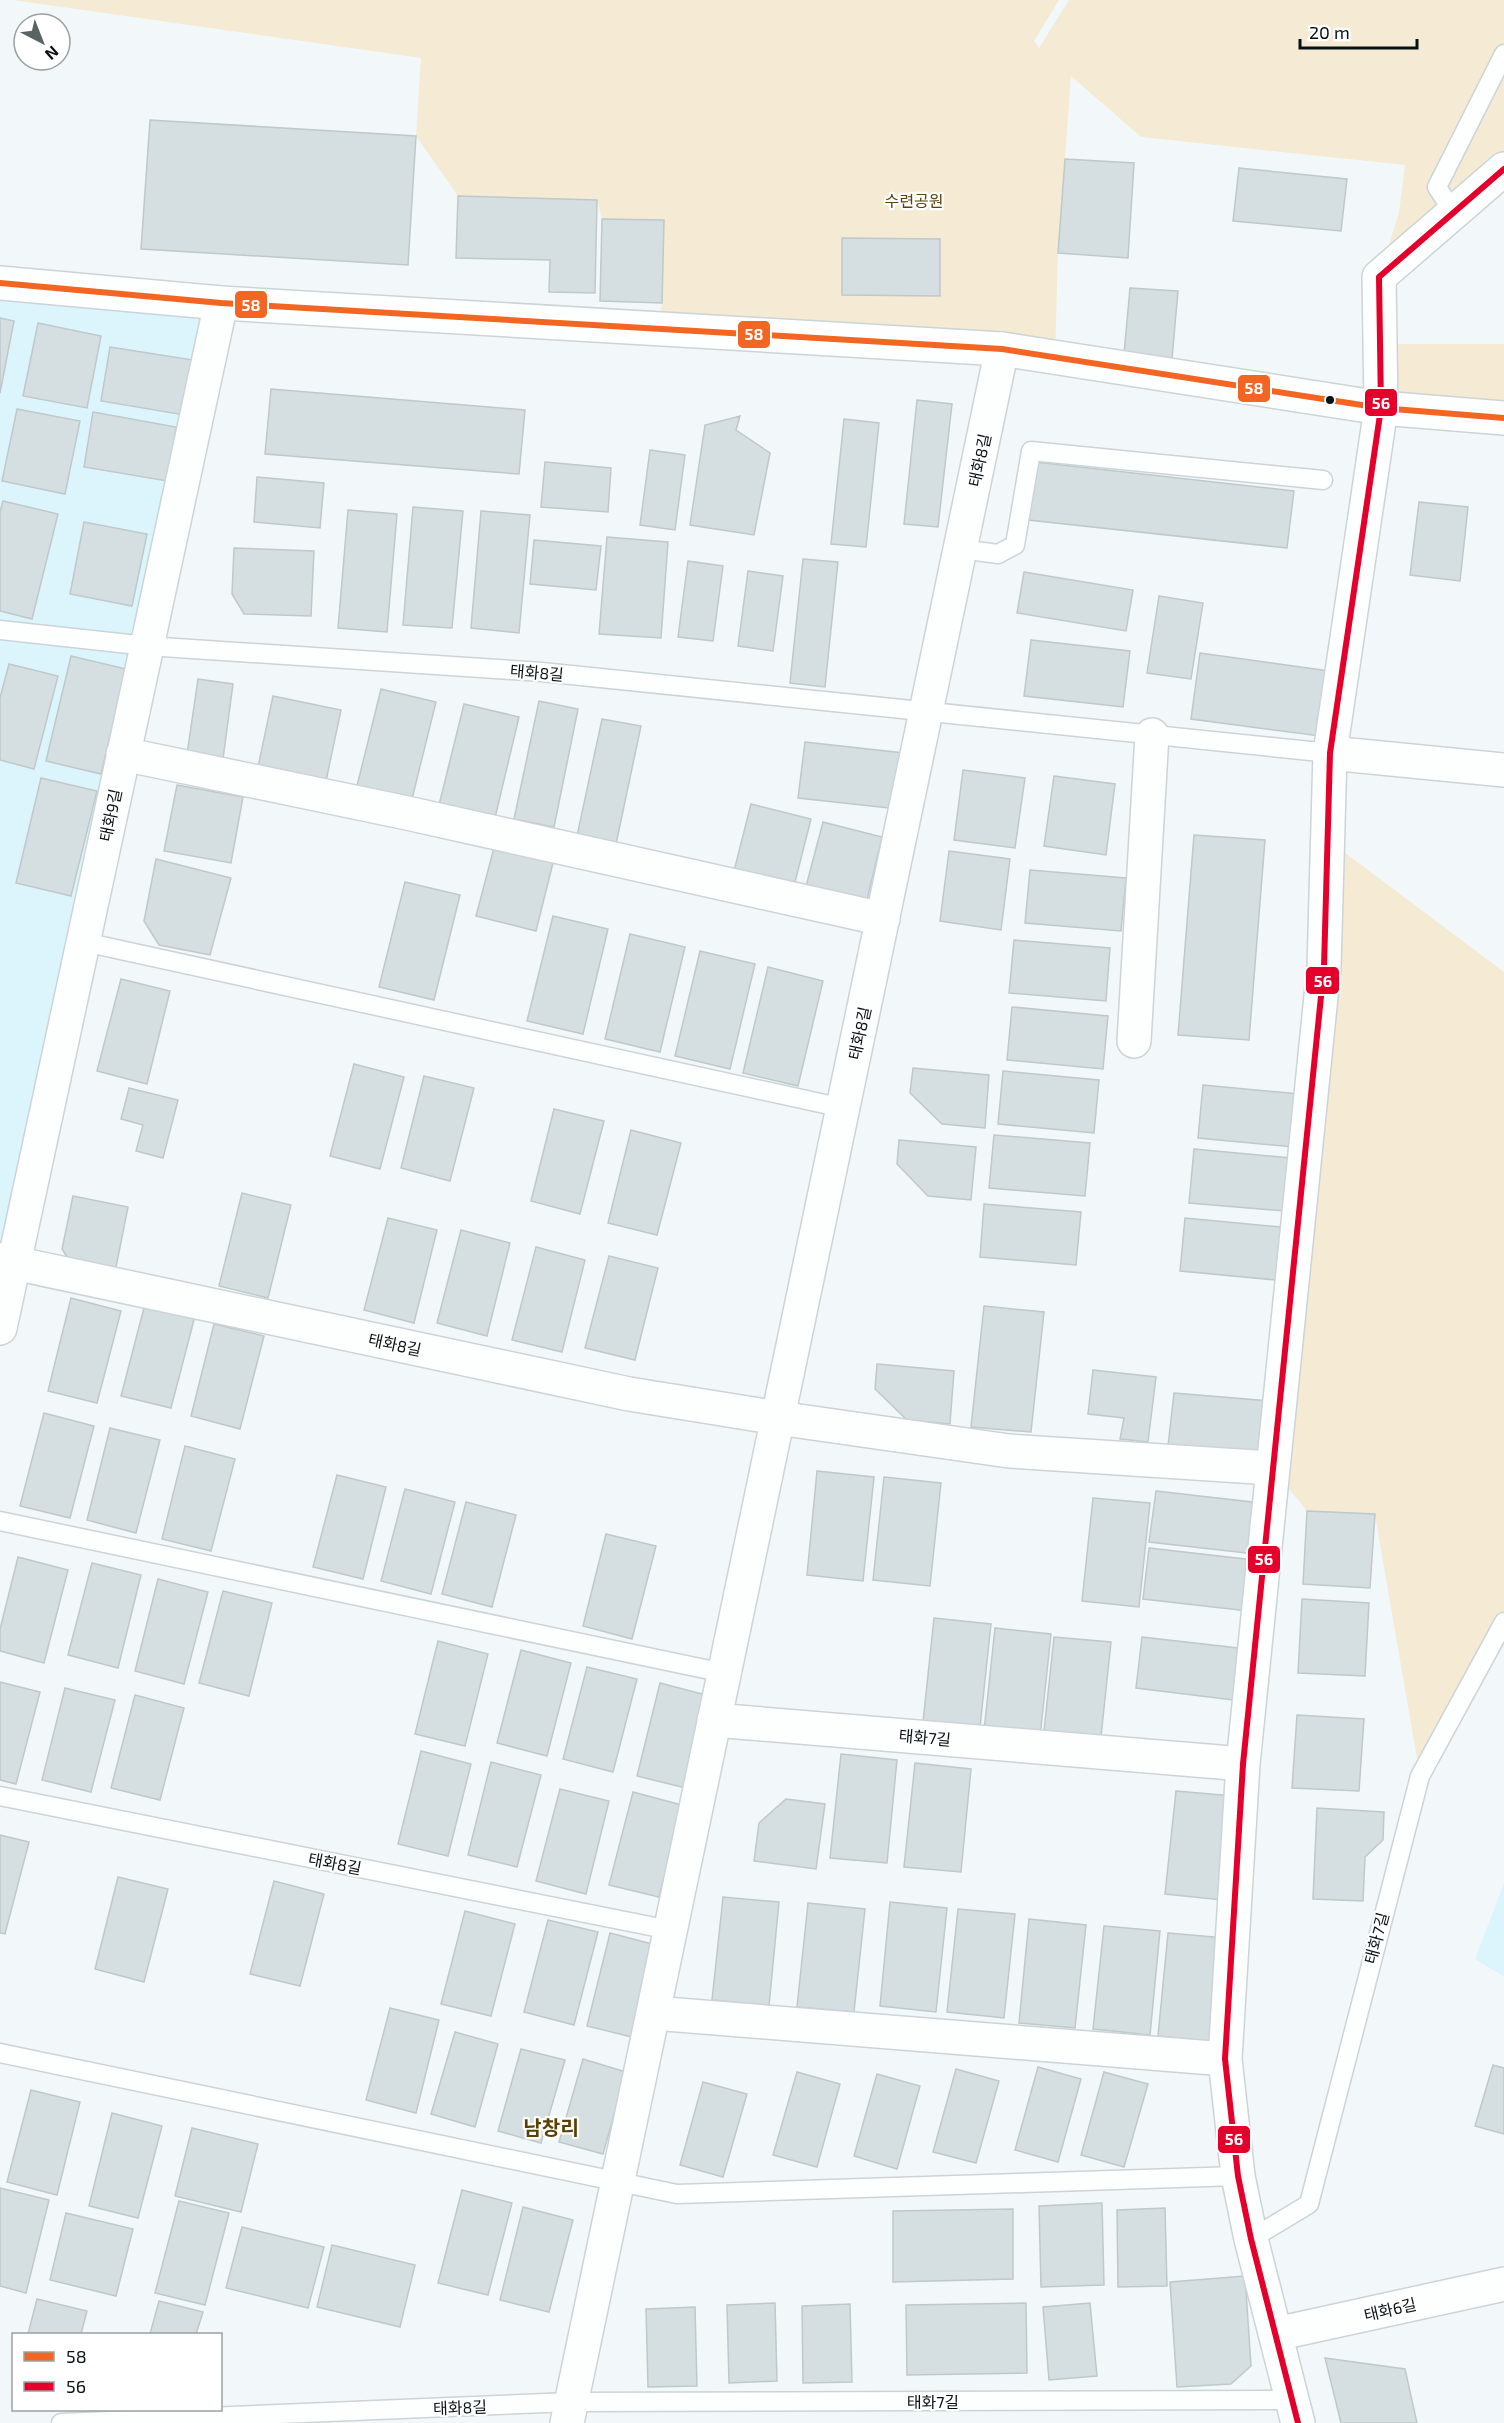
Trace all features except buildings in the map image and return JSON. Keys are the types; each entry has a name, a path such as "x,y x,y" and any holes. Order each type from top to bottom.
{"street":[{"name":"태화7길","path":"1296,2411 1251,2239 1238,2176 1225,2059 1243,1764 1324,967 1330,753 1381,408 1379,277 1504,169"},
{"path":"0,283 220,303 1002,349 1381,408 1504,417"},
{"name":"태화9길","path":"0,1328 7,1261 84,942 220,303"},
{"name":"태화8길","path":"569,2412 1002,349"},
{"path":"1134,1041 1152,735"},
{"path":"1330,753 1504,770"},
{"path":"123,754 407,813 883,919"},
{"name":"태화8길","path":"7,1261 629,1394 778,1419"},
{"path":"778,1419 1009,1451 1272,1468"},
{"name":"태화7길","path":"714,1720 1243,1764"},
{"path":"653,2013 1225,2059"},
{"name":"태화6길","path":"1276,2334 1504,2284"}],"lane":[{"path":"1453,212 1437,187 1504,54"},
{"path":"961,549 998,554 1015,545 1031,451 1323,480"},
{"name":"태화8길","path":"0,630 147,646 542,672 926,712"},
{"path":"926,712 1330,753"},
{"path":"84,942 843,1108"},
{"path":"0,1521 724,1673"},
{"name":"태화7길","path":"1251,2239 1309,2204 1420,1776 1504,1622"},
{"name":"태화8길","path":"0,1797 670,1930"},
{"path":"0,2053 677,2194 1238,2176"},
{"name":"태화7길","path":"569,2412 1296,2411"},
{"name":"태화8길","path":"61,2423 569,2412"}],"shaded area":[{"path":"0,283 221,303 0,1326"},
{"path":"1504,1883 1504,1977 1475,1959"}],"green space":[{"name":"수련공원","path":"13,0 1059,0 1034,41 1039,48 1069,0 1504,0 1504,172 1379,277 1399,212 1405,165 1141,137 1071,76 1058,253 1055,357 661,329 664,220 602,219 597,200 458,196 416,136 421,58"},
{"path":"1380,344 1504,344 1504,418 1381,408"},
{"path":"1328,840 1504,972 1504,1622 1420,1776 1375,1515 1307,1511 1272,1468"}],"transit line":[{"name":"56","path":"1298,2423 1251,2239 1238,2176 1225,2059 1243,1764 1324,967 1330,753 1381,408 1379,277 1504,169"},
{"name":"58","path":"0,283 221,303 1002,349 1381,408 1504,418"}],"district":[{"name":"남창리","path":"551,2127"}]}
